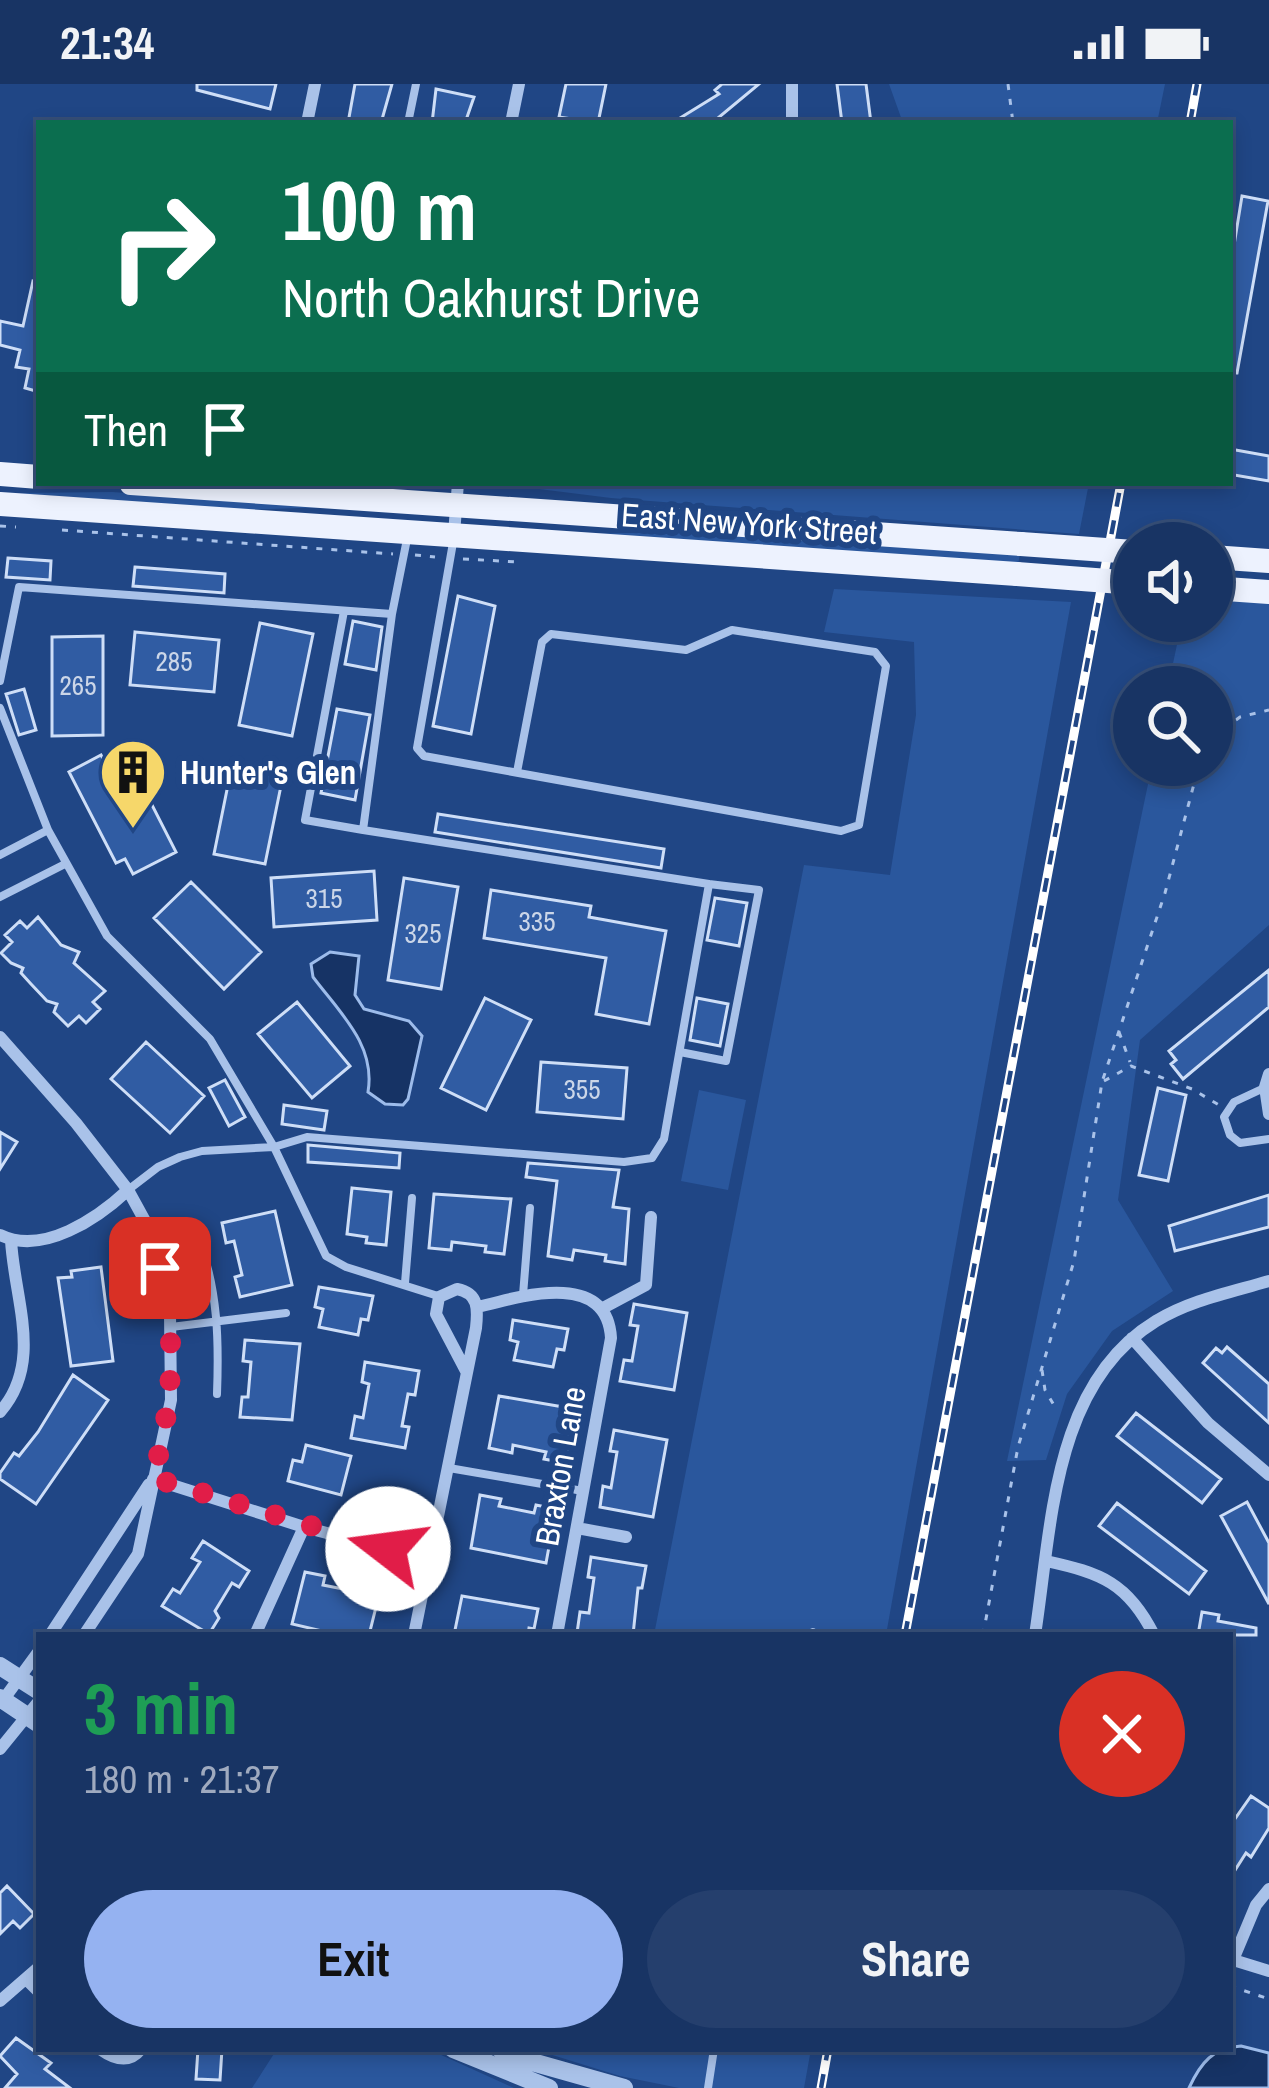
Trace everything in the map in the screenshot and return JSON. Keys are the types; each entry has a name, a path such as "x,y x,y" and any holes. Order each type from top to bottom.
{"main road":[{"path":"0,474 36,477"},
{"name":"East New York Street","path":"220,486 457,494 1113,550"},
{"name":"East New York Street","path":"0,504 1113,581"},
{"path":"1233,558 1269,561"},
{"path":"1233,589 1269,592"}],"street":[{"path":"308,120 315,84"},
{"path":"512,120 519,84"},
{"path":"792,84 792,120"},
{"path":"454,536 457,494"},
{"path":"0,1036 128,1190 145,1221 171,1327 171,1400 138,1554 86,1632"},
{"path":"1267,1081 1269,1114"},
{"path":"0,1412 26,1360 6,1238 67,1232 109,1208 128,1190"},
{"path":"478,1307 524,1295 587,1296 603,1308 646,1285 651,1217"},
{"path":"1035,1632 1062,1469 1082,1401 1110,1357 1159,1319 1269,1281"},
{"path":"415,1632 466,1371 478,1307 466,1291 457,1289 439,1297 436,1314 466,1371"},
{"name":"Braxton Lane","path":"558,1632 611,1338 603,1308"},
{"path":"1132,1338 1208,1423 1269,1475"},
{"path":"153,1478 304,1527 429,1560"},
{"path":"52,1632 153,1478"},
{"path":"256,1632 304,1527"},
{"path":"577,1528 626,1537"},
{"path":"1046,1562 1104,1577 1141,1608 1153,1632"},
{"path":"0,1749 35,1714 2,1701 36,1656"},
{"path":"0,1666 36,1688"},
{"path":"1233,1958 1256,1905 1269,1888"},
{"path":"1233,1960 1269,1971"},
{"path":"0,2001 36,1970"},
{"path":"26,1979 36,1989"},
{"path":"104,2052 125,2060 137,2052"},
{"path":"460,2052 549,2088"},
{"path":"506,2052 625,2088"}],"lane":[{"path":"409,120 416,84"},
{"path":"363,830 392,614 408,533"},
{"path":"454,536 417,748 424,756 841,831 859,825 886,665 875,652 732,629 686,650 551,634 542,642 517,772"},
{"path":"0,681 20,587 392,614"},
{"path":"344,611 305,820 758,890 726,1061 680,1052"},
{"path":"0,708 48,830 107,935 210,1040 274,1147 326,1256 439,1297"},
{"path":"0,855 48,830"},
{"path":"0,897 65,864"},
{"path":"128,1190 180,1157 202,1151 274,1147 308,1137 640,1162 652,1158 664,1139 709,884"},
{"path":"1267,1081 1227,1109 1226,1126 1240,1143 1269,1139"},
{"path":"405,1283 412,1198"},
{"path":"524,1295 530,1208"},
{"path":"199,1240 218,1322 217,1394"},
{"path":"171,1327 286,1313"},
{"path":"447,1468 583,1490"},
{"path":"708,2088 714,2052"}],"path":[{"path":"1008,84 1013,120"},
{"path":"1233,722 1269,710"},
{"path":"984,1632 1018,1447 1074,1261 1102,1082 1165,893 1193,786"},
{"path":"1118,1030 1131,1066 1192,1089 1227,1109"},
{"path":"1102,1082 1131,1066"},
{"path":"1042,1368 1045,1390 1055,1407"},
{"path":"1233,1987 1269,1999"}],"shaded area":[{"path":"889,84 1165,84 1158,120 902,120"},
{"path":"531,486 1088,486 1079,534"},
{"path":"112,492 330,507 238,510 17,493"},
{"path":"691,531 1020,554 1018,564 591,534"},
{"path":"834,589 1071,602 887,1632 655,1632 804,865 890,875 916,715 914,642 824,632"},
{"path":"1233,600 1269,602 1269,925 1140,1040 1118,1200 1173,1291 1112,1331 1067,1394 1046,1460 1007,1461 1148,786 1233,786 1233,666 1172,666 1178,642 1233,642"},
{"path":"330,952 359,956 355,995 364,1009 409,1021 422,1036 403,1105 385,1104 368,1092 367,1059 361,1044 313,977 311,964"},
{"path":"699,1090 746,1100 728,1190 681,1181"},
{"path":"1233,2048 1269,2053 1269,2088 1189,2088 1209,2058 1233,2052"},
{"path":"275,2052 435,2052 514,2088 252,2088"},
{"path":"543,2052 810,2052 804,2088 679,2088"}],"building":[{"path":"197,84 276,84 270,109 197,90"},
{"path":"355,84 392,84 382,120 349,120"},
{"path":"566,84 606,84 599,120 559,117"},
{"path":"722,84 759,84 716,120 677,120 719,94 715,90"},
{"path":"837,84 866,84 871,120 842,120"},
{"path":"436,89 474,97 466,120 432,120"},
{"path":"1242,196 1268,201 1237,373 1233,373 1233,252"},
{"path":"36,282 36,391 25,388 29,369 16,367 20,350 0,345 0,321 23,326"},
{"path":"1233,450 1269,456 1269,481 1234,475"},
{"path":"8,558 51,561 50,580 6,577"},
{"path":"135,567 225,574 224,593 133,586"},
{"path":"458,596 495,606 471,734 433,726"},
{"path":"353,621 382,627 376,670 345,664"},
{"path":"260,623 313,634 292,736 239,725"},
{"path":"135,632 219,640 214,692 130,685"},
{"path":"103,636 103,735 52,736 52,637"},
{"path":"24,689 36,730 19,735 6,694"},
{"path":"337,709 370,715 355,800 321,793"},
{"name":"Hunter's Glen","path":"101,755 115,781 127,775 142,803 149,799 176,852 133,874 125,859 116,863 69,772"},
{"path":"232,765 283,776 265,864 214,854"},
{"path":"438,814 664,849 661,868 435,832"},
{"path":"374,871 377,920 274,927 271,878"},
{"path":"404,878 458,887 441,989 388,980"},
{"path":"191,882 261,952 224,989 154,918"},
{"path":"491,890 591,906 589,917 666,931 649,1024 596,1014 606,958 484,938"},
{"path":"715,898 747,903 739,946 707,940"},
{"path":"38,917 61,945 79,952 74,963 105,991 93,1002 100,1009 86,1023 79,1016 68,1026 54,1012 57,1004 47,1001 21,973 23,968 1,953 12,942 5,935 20,921 27,928"},
{"path":"1269,970 1269,1007 1183,1079 1171,1064 1176,1060 1169,1051"},
{"path":"485,998 531,1020 486,1110 441,1088"},
{"path":"697,998 728,1004 720,1046 690,1040"},
{"path":"297,1002 350,1066 312,1098 258,1034"},
{"path":"146,1042 204,1096 170,1133 111,1079"},
{"path":"541,1062 627,1068 623,1119 537,1112"},
{"path":"225,1080 245,1117 229,1126 209,1088"},
{"path":"1158,1088 1186,1095 1168,1181 1139,1175"},
{"path":"284,1105 327,1111 324,1130 282,1124"},
{"path":"0,1132 17,1142 0,1169"},
{"path":"308,1145 400,1153 399,1168 308,1162"},
{"path":"528,1163 619,1170 613,1207 629,1209 625,1264 605,1261 606,1255 574,1250 572,1260 548,1256 557,1181 526,1177"},
{"path":"352,1188 391,1192 386,1245 347,1234"},
{"path":"434,1194 511,1199 504,1254 485,1252 486,1246 452,1242 451,1250 429,1248"},
{"path":"1269,1195 1269,1227 1175,1251 1169,1226"},
{"path":"275,1211 292,1285 240,1297 235,1277 242,1275 234,1241 226,1243 222,1223"},
{"path":"101,1267 113,1361 71,1366 58,1278"},
{"path":"319,1287 373,1296 368,1320 361,1319 358,1335 319,1327 323,1309 315,1307"},
{"path":"634,1304 687,1313 674,1390 620,1381 624,1360 632,1361 638,1326 630,1325"},
{"path":"513,1320 568,1329 564,1350 557,1349 553,1367 514,1360 518,1342 510,1340"},
{"path":"245,1340 300,1344 292,1420 240,1417 242,1397 248,1397 251,1362 243,1361"},
{"path":"1227,1347 1269,1384 1269,1423 1203,1363 1216,1348 1222,1353"},
{"path":"365,1362 419,1371 415,1395 408,1394 402,1426 409,1427 405,1448 351,1438 355,1416 363,1418 369,1384 362,1382"},
{"path":"73,1375 108,1400 36,1504 0,1479 0,1473 38,1432"},
{"path":"499,1396 575,1409 565,1463 544,1459 546,1452 513,1445 512,1453 489,1448"},
{"path":"1136,1413 1221,1479 1202,1503 1117,1436"},
{"path":"614,1430 667,1440 653,1517 600,1507 603,1486 611,1488 617,1452 610,1451"},
{"path":"306,1445 351,1456 341,1495 288,1481 293,1460 302,1462"},
{"path":"480,1495 501,1499 499,1506 534,1513 536,1505 556,1509 546,1563 471,1548"},
{"path":"1247,1502 1269,1543 1269,1604 1221,1516"},
{"path":"1117,1503 1206,1571 1189,1594 1099,1526"},
{"path":"203,1541 249,1571 239,1587 232,1583 215,1611 219,1618 210,1632 162,1606 173,1589 180,1593 200,1562 192,1558"},
{"path":"591,1557 646,1566 642,1588 638,1588 633,1632 577,1632 580,1612 589,1613 594,1578 588,1577"},
{"path":"305,1572 325,1576 323,1585 380,1591 370,1632 326,1632 292,1624"},
{"path":"462,1596 538,1609 534,1629 528,1632 455,1632"},
{"path":"1202,1612 1219,1615 1218,1621 1256,1628 1256,1635 1199,1632"},
{"path":"1251,1796 1269,1808 1269,1828 1251,1857 1246,1853 1233,1873 1233,1822"},
{"path":"7,1886 34,1914 20,1928 13,1921 0,1934 0,1893"},
{"path":"16,2038 51,2063 45,2069 70,2088 5,2088 17,2074 0,2056"},
{"path":"198,2052 222,2052 220,2080 196,2079"}],"railway":[{"path":"1191,120 1197,84"},
{"path":"906,1632 1120,486"},
{"path":"821,2088 827,2052"}],"place":[{"name":"Hunter's Glen","path":"133,831"}],"route":[{"path":"160,1268 173,1357 171,1400 153,1478 388,1549"}]}
